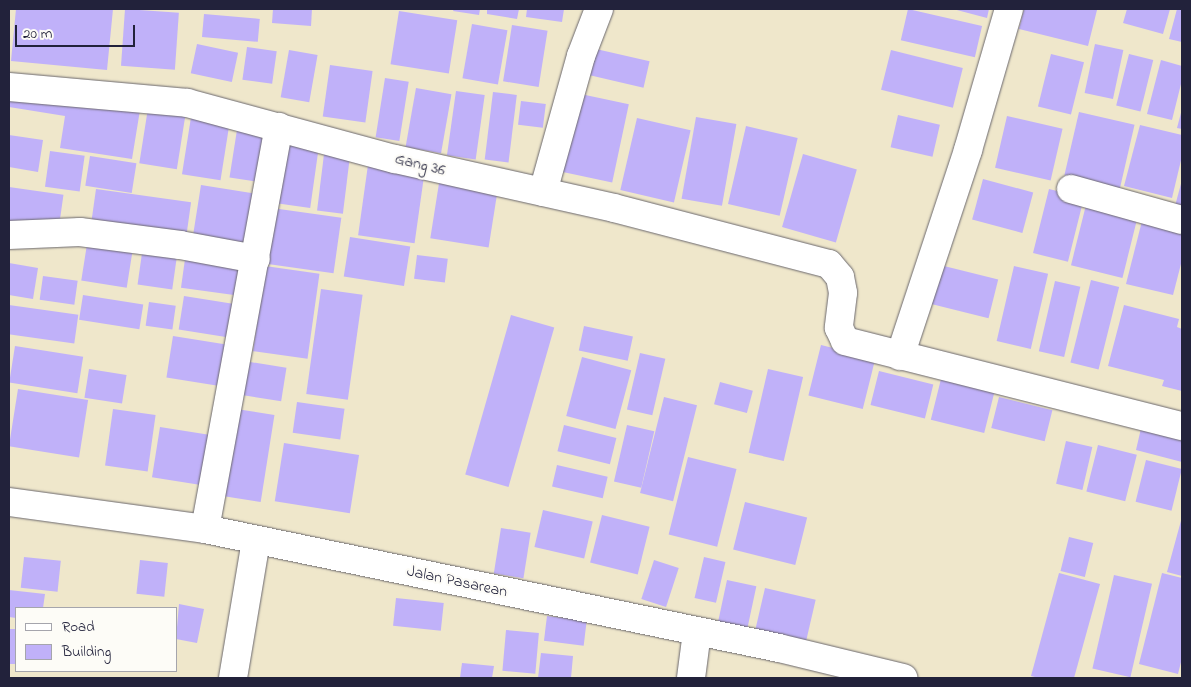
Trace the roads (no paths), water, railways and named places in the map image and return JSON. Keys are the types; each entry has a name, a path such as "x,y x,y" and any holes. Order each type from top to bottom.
{"street":[{"path":"543,192 582,56 599,9"},
{"path":"1009,9 968,150 900,356 1182,426"},
{"name":"Gang 36","path":"9,87 188,103 395,159 543,192 829,264 836,270 842,287 840,335 845,341 900,356"},
{"path":"205,529 279,127"},
{"path":"1071,189 1182,220"},
{"path":"9,235 80,232 180,245 256,259"},
{"name":"Jalan Pasarean","path":"9,502 205,529 697,632 902,678"},
{"path":"233,678 256,540"},
{"path":"691,678 697,632"}]}
